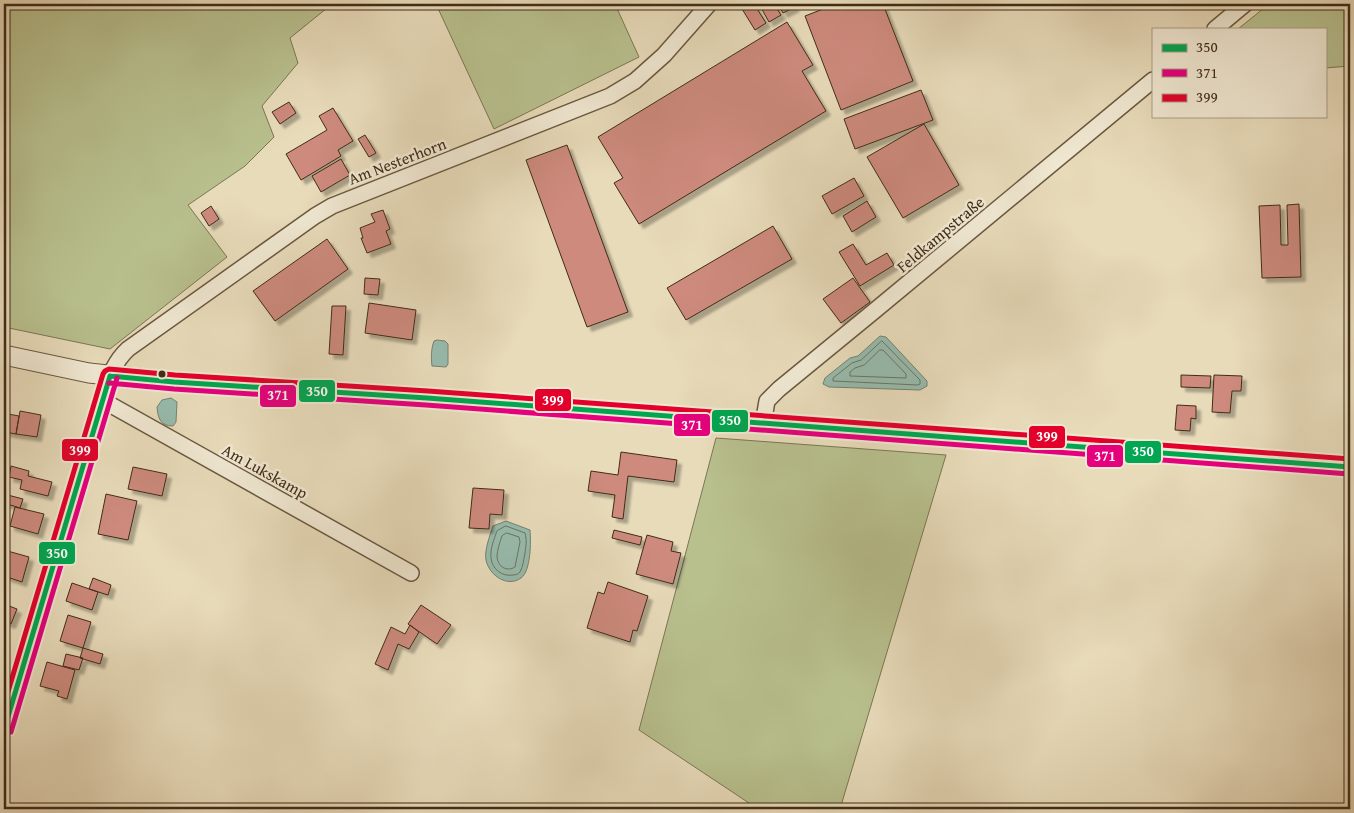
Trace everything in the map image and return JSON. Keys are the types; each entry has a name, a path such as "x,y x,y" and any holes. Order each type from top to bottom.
{"street":[{"name":"Am Nesterhorn","path":"4,730 102,400 119,357 315,216 350,198 610,96 635,81 664,55 709,4"},
{"path":"1216,28 1245,4"},
{"name":"Feldkampstraße","path":"763,424 767,401 779,388 1152,81"},
{"path":"4,354 90,373 174,382 427,398 1350,467"},
{"name":"Am Lukskamp","path":"102,400 411,573"}],"green space":[{"path":"4,4 332,4 290,38 298,63 262,106 274,137 245,166 188,205 227,257 110,349 4,327"},
{"path":"436,4 615,4 639,57 494,129"},
{"path":"1269,4 1350,4 1350,66 1326,68 1326,28 1239,28"},
{"path":"716,438 946,455 840,809 758,809 639,730"}],"water":[{"path":"880,336 886,337 927,381 927,386 920,390 829,387 823,384 825,378 850,358 858,356"},
{"path":"434,341 445,341 448,344 448,364 446,367 432,366 432,347"},
{"path":"171,398 177,402 176,422 173,426 169,426 160,421 157,407 162,400"},
{"path":"506,521 530,530 530,556 527,569 521,578 510,582 495,575 486,560 486,552 493,526"}],"building":[{"path":"739,4 754,4 766,23 755,30"},
{"path":"759,4 774,4 781,15 769,22"},
{"path":"778,4 793,4 795,7 783,13"},
{"path":"836,4 883,4 913,81 841,110 805,16"},
{"path":"787,22 813,65 802,71 826,111 639,224 614,183 623,178 598,137"},
{"path":"921,90 933,120 855,149 844,119"},
{"path":"289,102 296,113 280,124 272,112"},
{"path":"333,108 353,141 338,150 341,156 301,180 286,154 327,130 319,116"},
{"path":"924,124 959,185 903,218 867,157"},
{"path":"365,135 376,153 369,157 358,139"},
{"path":"567,145 628,312 587,327 526,160"},
{"path":"341,159 350,175 321,192 312,176"},
{"path":"854,178 864,196 832,214 822,196"},
{"path":"867,201 876,217 852,232 843,216"},
{"path":"1299,204 1301,277 1262,278 1259,206 1280,205 1281,245 1288,245 1287,205"},
{"path":"211,206 219,219 209,226 201,213"},
{"path":"383,210 390,229 386,231 391,244 367,253 361,238 363,238 360,228 375,222 371,214"},
{"path":"773,226 792,259 686,320 667,288"},
{"path":"327,239 348,269 275,321 253,291"},
{"path":"853,244 866,265 887,253 894,265 860,286 839,252"},
{"path":"365,278 380,279 378,295 364,294"},
{"path":"853,278 870,302 841,323 823,299"},
{"path":"369,303 416,310 412,340 365,333"},
{"path":"332,306 346,306 343,355 329,354"},
{"path":"1181,375 1211,376 1210,388 1181,387"},
{"path":"1214,375 1242,376 1241,391 1232,391 1230,413 1212,412"},
{"path":"1177,405 1196,406 1196,419 1191,418 1190,431 1175,430"},
{"path":"20,411 41,415 37,437 16,434"},
{"path":"8,414 19,416 16,434 5,432"},
{"path":"621,452 677,460 674,482 628,476 623,519 612,517 615,495 588,491 591,471 618,475"},
{"path":"11,466 29,471 28,476 52,482 48,496 20,489 22,480 9,477"},
{"path":"133,467 167,474 162,496 128,489"},
{"path":"473,488 504,490 502,515 490,514 489,529 469,528"},
{"path":"4,494 23,499 20,508 4,503"},
{"path":"106,494 137,501 128,540 98,534"},
{"path":"15,507 44,514 38,534 10,526"},
{"path":"614,530 642,537 640,545 612,538"},
{"path":"647,535 673,542 671,551 681,553 673,584 636,574"},
{"path":"4,550 29,557 22,582 4,576"},
{"path":"93,578 111,585 108,595 89,589"},
{"path":"608,582 648,596 637,631 633,630 630,642 587,628 598,592 604,594"},
{"path":"72,583 98,592 92,610 66,601"},
{"path":"4,604 17,609 11,624 4,622"},
{"path":"421,605 451,625 437,644 408,624"},
{"path":"68,615 91,622 83,648 60,641"},
{"path":"410,625 419,632 409,649 398,644 388,670 375,664 391,627 405,634"},
{"path":"83,648 103,654 100,664 80,658"},
{"path":"66,654 83,658 79,670 63,666"},
{"path":"47,662 75,670 67,699 57,696 59,691 40,686"}],"transit line":[{"name":"399","path":"4,705 103,374 109,369 1350,459"},
{"name":"350","path":"110,376 1350,467"},
{"name":"350","path":"4,730 110,376"},
{"name":"371","path":"11,732 117,378"},
{"name":"371","path":"109,383 1349,474"}]}
